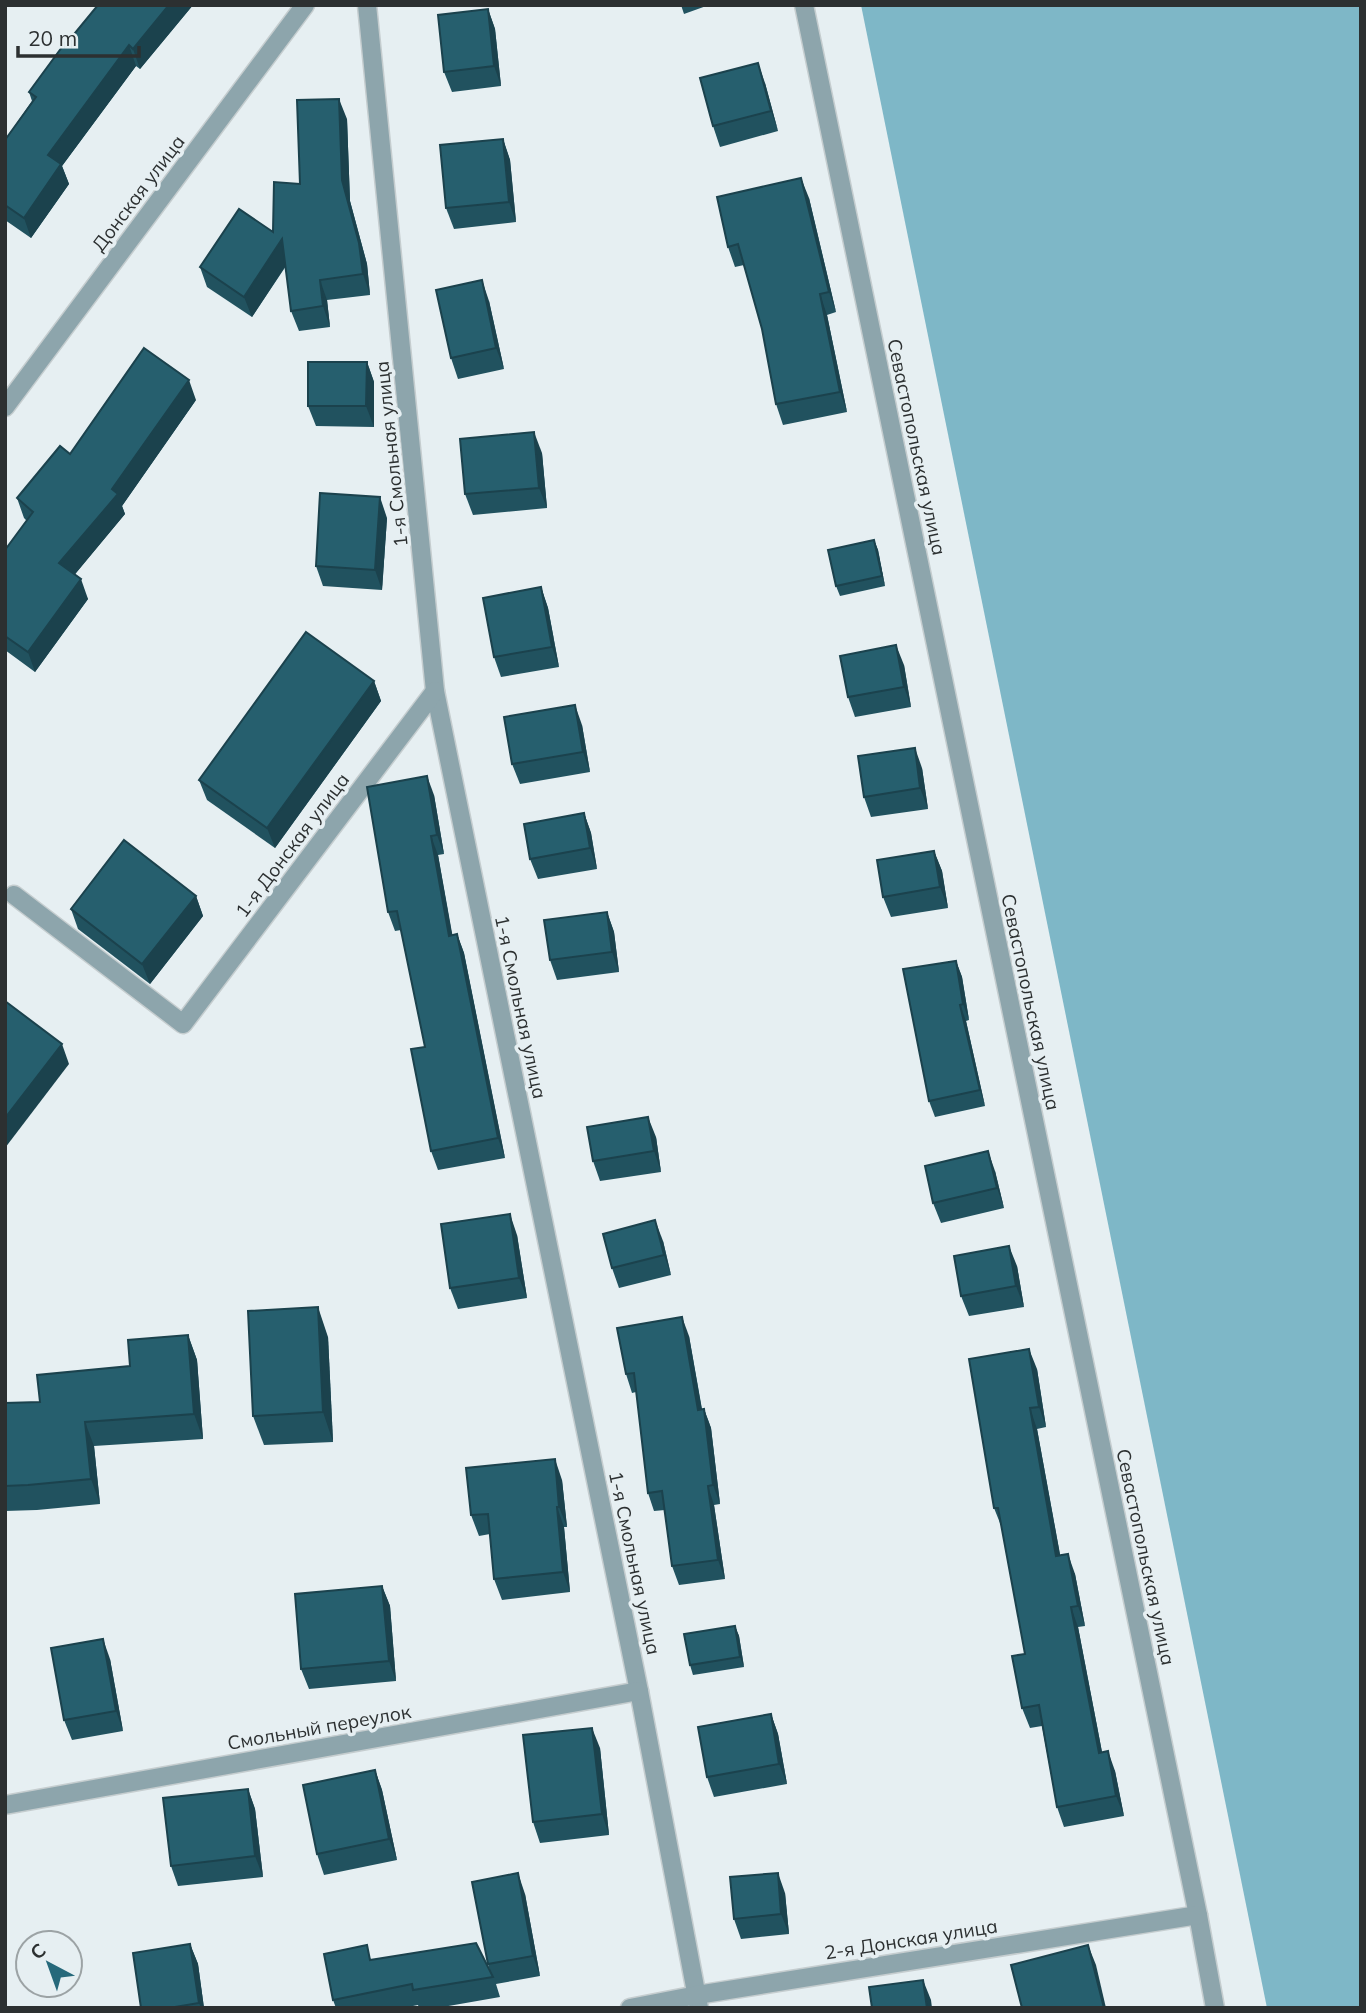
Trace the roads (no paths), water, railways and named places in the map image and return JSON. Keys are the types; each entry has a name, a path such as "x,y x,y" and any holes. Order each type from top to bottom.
{"street":[{"name":"Донская улица","path":"5,407 304,5"},
{"name":"1-я Смольная улица","path":"367,5 435,691 639,1691 698,2001"},
{"name":"Севастопольская улица","path":"804,5 1215,2008"},
{"name":"1-я Донская улица","path":"14,895 183,1024 435,691"},
{"name":"Смольный переулок","path":"5,1805 639,1691"},
{"name":"2-я Донская улица","path":"630,2008 698,2001 1198,1915"}]}
